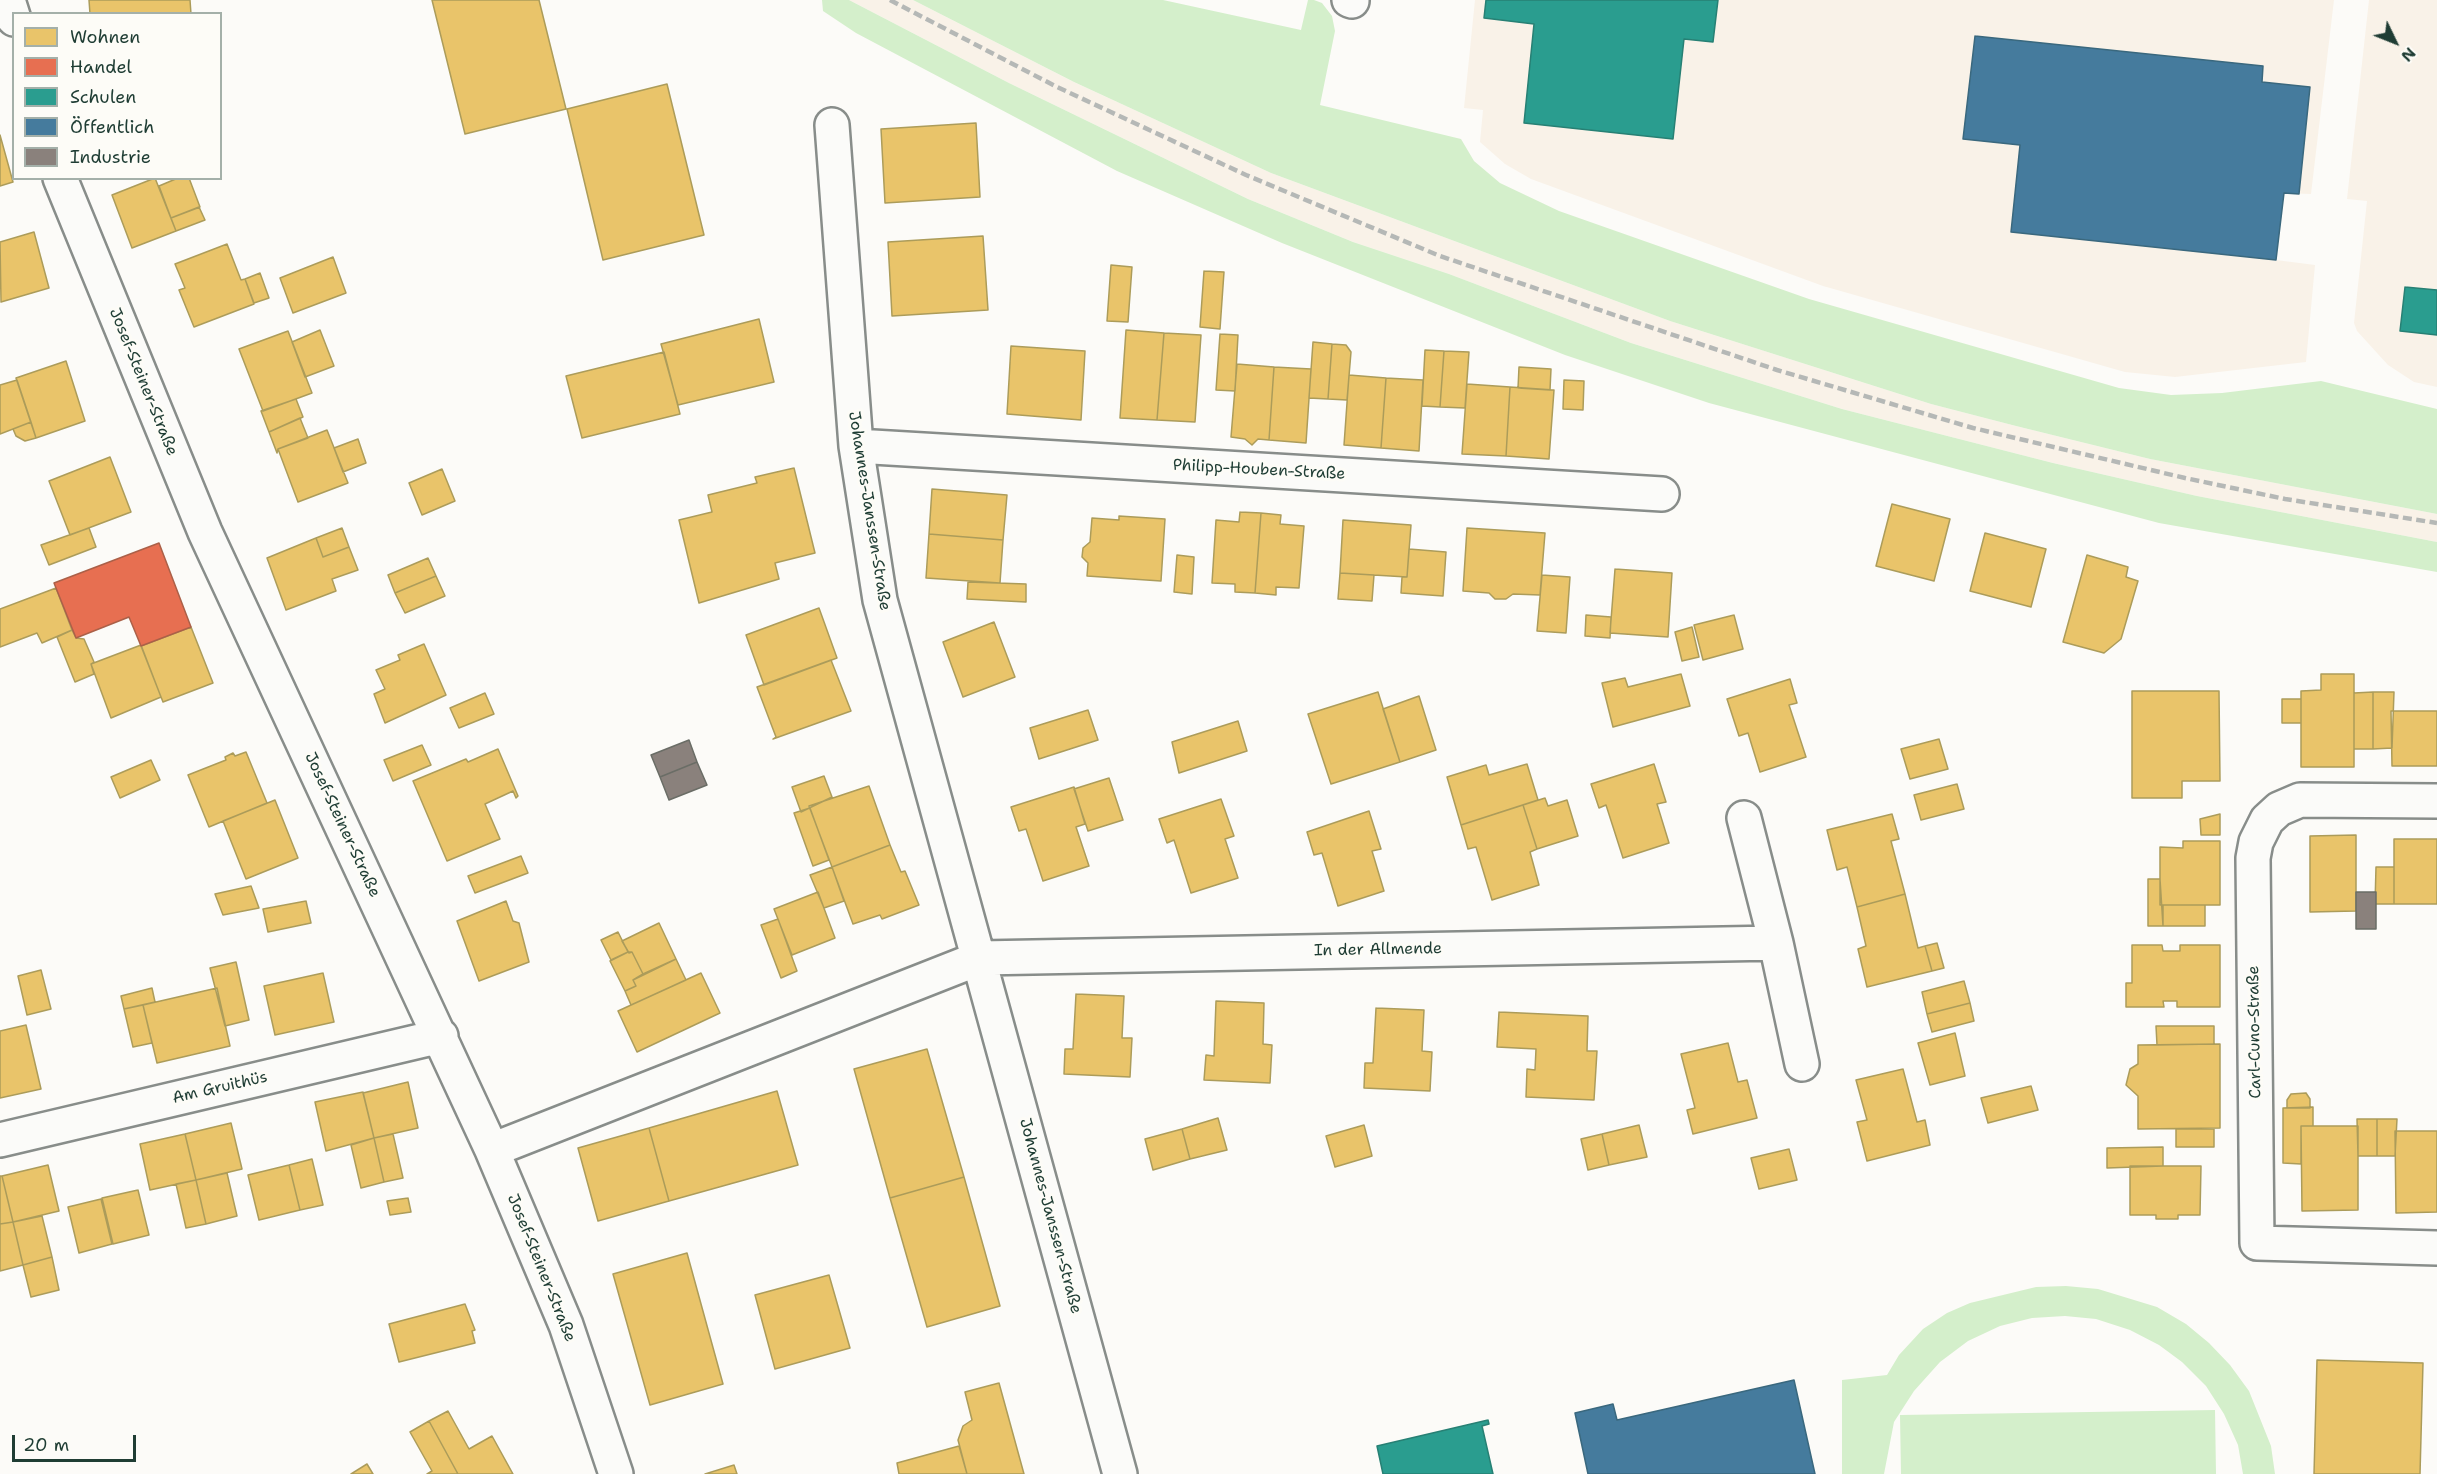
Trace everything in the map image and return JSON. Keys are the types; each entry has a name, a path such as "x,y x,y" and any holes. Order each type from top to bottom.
{"street":[{"name":"Johannes-Janssen-Straße","path":"832,125 856,446 880,600 1120,1474"},
{"name":"Josef-Steiner-Straße","path":"61,180 205,532 492,1150 566,1324 616,1474"},
{"name":"Philipp-Houben-Straße","path":"856,446 1662,494"},
{"name":"Carl-Cuno-Straße","path":"2437,801 2300,800 2285,806 2267,820 2256,842 2253,858 2257,1243 2437,1248"},
{"path":"1744,818 1776,943 1802,1064"},
{"name":"In der Allmende","path":"980,958 1776,943"},
{"path":"492,1150 980,958"},
{"name":"Am Gruithüs","path":"0,1140 441,1036"}],"shaded area":[{"path":"849,0 913,0 1074,82 1271,173 1670,321 1931,404 2016,426 2150,459 2437,514 2437,542 2197,496 2053,463 1842,409 1631,343 1449,274 1353,242 1248,199 1009,83"},
{"path":"1475,0 2334,0 2311,194 2284,193 2276,260 2315,265 2306,362 2175,377 2125,372 1823,286 1531,179 1505,164 1480,142 1483,110 1464,108"},
{"path":"2369,0 2437,0 2437,387 2414,382 2388,365 2357,331 2354,323 2367,201 2347,199"}],"green space":[{"path":"822,0 849,0 1009,83 1248,199 1353,242 1449,274 1631,343 1842,409 2053,463 2197,496 2437,542 2437,572 2159,523 1709,403 1565,355 1282,243 1117,171 856,33 823,11"},
{"path":"913,0 1163,0 1301,30 1308,0 1314,0 1322,3 1332,16 1335,31 1320,105 1461,139 1474,161 1500,183 1559,211 1809,299 2119,388 2171,395 2222,393 2321,381 2437,409 2437,514 2150,459 2016,426 1931,404 1670,321 1271,173 1074,82"},
{"path":"2066,1286 2098,1289 2157,1307 2186,1324 2209,1343 2230,1365 2249,1391 2271,1446 2275,1474 2243,1474 2238,1445 2224,1414 2206,1386 2182,1362 2159,1345 2130,1330 2096,1319 2065,1316 2032,1318 2000,1326 1968,1341 1940,1362 1914,1391 1894,1422 1884,1474 1842,1474 1842,1380 1887,1375 1899,1355 1923,1329 1947,1313 1970,1303 2036,1287"},
{"path":"2215,1410 2216,1474 1901,1474 1900,1415"}],"building: Wohnen":[{"path":"89,0 190,0 191,12 90,12"},
{"path":"432,0 539,0 566,109 465,134"},
{"path":"667,84 704,235 603,260 567,109"},
{"path":"976,123 980,197 885,203 881,129"},
{"path":"0,135 13,182 0,186"},
{"path":"150,180 156,180 176,231 132,248 112,195"},
{"path":"173,180 190,180 200,207 171,218 159,186"},
{"path":"199,207 205,220 176,231 171,218"},
{"path":"34,232 49,288 1,302 0,242"},
{"path":"983,236 988,310 892,316 888,242"},
{"path":"227,244 241,280 245,279 254,304 194,327 179,290 185,288 175,264"},
{"path":"333,257 346,293 293,313 280,278"},
{"path":"1111,265 1132,267 1128,322 1107,321"},
{"path":"1204,271 1224,272 1220,329 1200,327"},
{"path":"260,273 269,298 254,303 245,279"},
{"path":"759,319 774,382 678,405 661,344"},
{"path":"320,330 334,366 305,377 292,342"},
{"path":"1126,330 1164,333 1157,420 1120,418"},
{"path":"288,331 312,393 263,411 239,349"},
{"path":"1164,333 1201,335 1195,422 1157,420"},
{"path":"1220,334 1238,335 1235,391 1216,390"},
{"path":"1313,342 1332,344 1328,399 1309,398"},
{"path":"1332,344 1346,345 1351,352 1347,400 1328,399"},
{"path":"1011,346 1085,351 1081,420 1007,414"},
{"path":"1425,350 1444,351 1440,407 1422,406"},
{"path":"1444,351 1469,352 1465,408 1440,407"},
{"path":"664,352 680,414 582,438 566,376"},
{"path":"66,361 85,421 36,438 16,378"},
{"path":"1237,364 1274,367 1269,440 1258,439 1252,445 1245,439 1231,437"},
{"path":"1274,367 1311,369 1306,443 1269,440"},
{"path":"1519,367 1551,369 1550,390 1518,388"},
{"path":"1349,375 1386,378 1381,448 1344,445"},
{"path":"1386,378 1423,380 1419,451 1381,448"},
{"path":"17,380 31,422 0,434 0,385"},
{"path":"1564,380 1584,381 1583,410 1563,409"},
{"path":"1467,384 1510,387 1506,456 1462,454"},
{"path":"1510,387 1554,390 1549,459 1506,456"},
{"path":"296,399 303,417 269,432 261,411"},
{"path":"300,418 308,438 278,449 277,453 269,432"},
{"path":"31,422 36,438 25,441 16,436 13,429"},
{"path":"327,430 348,483 298,502 278,449"},
{"path":"358,439 366,463 343,472 334,448"},
{"path":"110,457 131,512 70,535 49,481"},
{"path":"794,468 815,553 775,563 779,579 699,603 679,520 712,512 708,495 757,483 755,477"},
{"path":"442,469 455,501 422,515 409,483"},
{"path":"932,489 1007,495 1003,540 929,534"},
{"path":"1892,504 1950,519 1934,581 1876,566"},
{"path":"1240,512 1261,513 1255,593 1235,592 1235,584 1212,583 1216,520 1239,522"},
{"path":"1261,513 1281,515 1280,524 1304,526 1299,588 1276,587 1276,595 1255,593"},
{"path":"1119,516 1165,519 1161,581 1087,576 1088,563 1082,557 1083,548 1090,542 1092,518 1119,520"},
{"path":"1343,520 1411,525 1407,577 1340,573"},
{"path":"89,528 96,547 49,565 41,545"},
{"path":"342,528 349,547 323,557 316,538"},
{"path":"1467,528 1545,533 1540,595 1513,594 1506,599 1495,599 1489,593 1463,591"},
{"path":"1985,533 2046,549 2031,607 1970,591"},
{"path":"929,534 1003,540 1000,583 926,578"},
{"path":"316,538 323,557 349,547 358,570 332,579 336,591 286,610 267,558"},
{"path":"1409,549 1446,552 1443,596 1401,593 1402,577 1407,577"},
{"path":"1177,555 1194,557 1192,594 1174,592"},
{"path":"2087,555 2128,567 2126,577 2138,581 2121,639 2104,653 2063,642"},
{"path":"428,558 436,576 395,593 388,575"},
{"path":"1615,569 1672,573 1668,637 1610,633"},
{"path":"1340,573 1374,575 1372,601 1338,599"},
{"path":"1542,575 1570,577 1566,633 1537,631"},
{"path":"436,576 445,596 405,613 395,593"},
{"path":"968,582 1026,584 1026,602 967,599"},
{"path":"56,588 72,630 42,643 37,633 0,647 0,609"},
{"path":"819,608 837,658 764,685 746,635"},
{"path":"1586,615 1611,617 1610,638 1585,636"},
{"path":"1734,615 1743,649 1703,660 1694,625"},
{"path":"994,622 1015,677 963,697 943,642"},
{"path":"191,627 213,683 163,702 141,646"},
{"path":"1692,627 1699,657 1682,661 1675,632"},
{"path":"72,630 76,638 84,639 94,662 91,664 94,674 75,682 57,637"},
{"path":"424,644 446,695 385,723 374,694 385,689 376,670 400,660 398,655"},
{"path":"141,645 161,697 111,718 91,664"},
{"path":"831,660 851,711 773,739 776,737 757,687"},
{"path":"1681,674 1690,706 1613,727 1602,683 1625,678 1628,687"},
{"path":"2321,674 2354,674 2354,767 2301,767 2301,691 2321,690"},
{"path":"1790,679 1797,703 1789,705 1806,757 1760,772 1748,733 1739,736 1727,699"},
{"path":"2132,691 2219,691 2220,781 2182,781 2182,798 2132,798"},
{"path":"1378,692 1400,762 1331,784 1308,714"},
{"path":"2373,692 2373,749 2354,749 2354,693"},
{"path":"2373,692 2394,692 2392,748 2373,749"},
{"path":"485,693 494,714 459,728 450,708"},
{"path":"1419,696 1436,750 1400,762 1383,709"},
{"path":"2282,699 2301,699 2301,723 2282,723"},
{"path":"1088,710 1098,740 1039,759 1030,728"},
{"path":"2391,711 2437,711 2437,766 2392,766"},
{"path":"1238,721 1247,751 1179,773 1172,742"},
{"path":"1939,739 1948,769 1910,779 1901,749"},
{"path":"422,745 431,765 393,781 384,760"},
{"path":"498,749 518,796 516,798 513,791 485,804 500,839 447,861 413,781 466,759 468,762"},
{"path":"246,752 267,803 209,827 188,775 226,760 225,757 233,753 235,756"},
{"path":"151,760 160,780 120,798 111,777"},
{"path":"1527,764 1538,800 1461,825 1447,777 1486,765 1489,775"},
{"path":"1654,764 1666,802 1657,804 1669,843 1623,858 1606,805 1599,808 1591,784"},
{"path":"824,776 832,797 801,812 792,787"},
{"path":"1109,778 1123,820 1088,831 1074,789"},
{"path":"1957,784 1964,809 1921,820 1914,795"},
{"path":"869,786 890,845 832,867 809,806"},
{"path":"1074,787 1085,824 1076,827 1089,866 1043,881 1026,829 1019,831 1011,807"},
{"path":"1545,798 1548,806 1567,800 1578,836 1537,849 1523,805"},
{"path":"1221,799 1234,836 1225,839 1238,878 1191,893 1174,840 1167,843 1159,819"},
{"path":"275,800 298,858 246,879 223,821"},
{"path":"1523,805 1537,849 1530,852 1539,885 1492,900 1476,847 1468,849 1461,825"},
{"path":"810,808 829,860 813,866 794,813"},
{"path":"1369,811 1381,849 1372,851 1384,891 1338,906 1322,853 1314,855 1307,832"},
{"path":"1892,814 1899,839 1891,841 1905,894 1857,907 1847,867 1837,870 1827,830"},
{"path":"2220,814 2220,835 2201,835 2200,819"},
{"path":"2356,835 2356,911 2310,912 2310,836"},
{"path":"2394,839 2437,839 2437,904 2394,904"},
{"path":"2183,841 2220,841 2220,905 2160,905 2160,847 2183,848"},
{"path":"890,845 901,872 905,871 919,905 882,919 880,915 853,924 832,867"},
{"path":"521,856 528,873 475,893 468,876"},
{"path":"832,867 844,901 824,908 810,875"},
{"path":"2376,867 2394,867 2394,904 2375,904"},
{"path":"2148,879 2160,879 2163,926 2148,926"},
{"path":"251,886 259,908 223,915 215,894"},
{"path":"818,892 835,938 792,955 774,909"},
{"path":"1905,894 1918,948 1925,946 1932,971 1867,987 1858,949 1866,946 1857,907"},
{"path":"306,901 311,923 268,932 263,909"},
{"path":"506,901 513,921 519,923 529,962 479,981 457,921"},
{"path":"2163,905 2205,905 2205,926 2163,926"},
{"path":"778,919 797,971 781,978 761,925"},
{"path":"659,923 676,959 643,974 632,952 629,953 622,941"},
{"path":"618,932 628,952 611,960 601,940"},
{"path":"1937,943 1944,968 1932,971 1925,946"},
{"path":"2132,945 2162,945 2163,951 2180,951 2180,945 2220,945 2220,1007 2177,1007 2177,1001 2163,1001 2164,1007 2126,1007 2126,983 2132,983"},
{"path":"632,952 643,974 633,980 636,986 625,991 610,961"},
{"path":"676,959 686,980 631,1005 625,991 636,986 633,980"},
{"path":"236,962 249,1020 225,1026 210,968"},
{"path":"41,970 51,1009 27,1015 18,976"},
{"path":"323,973 334,1022 275,1035 264,986"},
{"path":"701,973 720,1013 637,1052 618,1011"},
{"path":"1964,981 1970,1003 1927,1014 1922,992"},
{"path":"152,988 155,1002 124,1009 121,996"},
{"path":"217,988 230,1046 157,1063 143,1005"},
{"path":"1076,994 1124,996 1122,1038 1132,1038 1130,1077 1064,1074 1065,1049 1073,1049"},
{"path":"1216,1001 1264,1003 1263,1044 1272,1045 1270,1083 1204,1080 1206,1055 1214,1056"},
{"path":"1970,1003 1974,1021 1932,1032 1927,1014"},
{"path":"143,1005 152,1043 133,1047 124,1009"},
{"path":"1376,1008 1424,1010 1422,1051 1432,1052 1430,1091 1364,1088 1365,1063 1373,1063"},
{"path":"1499,1012 1588,1016 1587,1051 1597,1051 1594,1100 1526,1097 1527,1069 1535,1070 1536,1049 1497,1047"},
{"path":"26,1025 41,1089 0,1098 0,1031"},
{"path":"2156,1026 2214,1026 2214,1044 2157,1045"},
{"path":"1955,1033 1965,1076 1930,1085 1918,1043"},
{"path":"1728,1043 1738,1082 1747,1080 1757,1118 1693,1134 1687,1110 1695,1108 1681,1054"},
{"path":"2220,1044 2220,1128 2138,1129 2138,1096 2126,1085 2130,1069 2138,1064 2138,1045"},
{"path":"927,1049 964,1177 890,1198 854,1069"},
{"path":"1903,1069 1917,1122 1925,1120 1930,1145 1867,1161 1857,1122 1867,1120 1856,1080"},
{"path":"408,1082 418,1128 374,1138 363,1093"},
{"path":"2031,1086 2038,1110 1988,1123 1981,1098"},
{"path":"777,1091 798,1165 669,1201 649,1128"},
{"path":"363,1092 374,1138 326,1151 315,1102"},
{"path":"2306,1093 2310,1099 2310,1108 2287,1108 2287,1100 2291,1094"},
{"path":"2313,1107 2313,1126 2301,1126 2301,1164 2283,1163 2283,1108"},
{"path":"1218,1118 1227,1150 1190,1159 1182,1129"},
{"path":"2357,1119 2377,1119 2377,1156 2358,1156"},
{"path":"2377,1119 2397,1119 2395,1156 2377,1156"},
{"path":"231,1123 242,1169 196,1180 185,1134"},
{"path":"1364,1125 1372,1156 1335,1167 1326,1136"},
{"path":"1639,1125 1647,1157 1609,1165 1602,1134"},
{"path":"2301,1126 2358,1126 2358,1210 2302,1211"},
{"path":"649,1128 669,1201 598,1221 578,1148"},
{"path":"1182,1129 1190,1159 1153,1170 1145,1139"},
{"path":"2176,1129 2214,1129 2214,1147 2176,1147"},
{"path":"2395,1131 2437,1131 2437,1212 2396,1213"},
{"path":"185,1134 196,1180 150,1190 140,1144"},
{"path":"393,1134 403,1178 384,1182 374,1138"},
{"path":"1602,1134 1609,1165 1588,1170 1581,1139"},
{"path":"374,1138 384,1182 361,1188 351,1145"},
{"path":"2163,1147 2163,1166 2107,1168 2107,1148"},
{"path":"1789,1149 1797,1180 1759,1189 1751,1158"},
{"path":"312,1159 323,1205 300,1210 289,1165"},
{"path":"48,1165 59,1211 13,1222 2,1176"},
{"path":"289,1165 300,1210 259,1220 248,1175"},
{"path":"2130,1166 2201,1166 2200,1215 2178,1215 2178,1219 2156,1219 2156,1215 2130,1215"},
{"path":"227,1173 237,1216 206,1224 196,1180"},
{"path":"0,1176 2,1176 13,1222 0,1224"},
{"path":"964,1177 1000,1306 927,1327 890,1198"},
{"path":"196,1180 206,1224 186,1228 176,1184"},
{"path":"138,1190 149,1235 113,1244 102,1198"},
{"path":"408,1198 411,1212 390,1215 387,1201"},
{"path":"101,1199 112,1244 79,1253 68,1207"},
{"path":"42,1216 52,1257 23,1265 13,1222"},
{"path":"13,1222 23,1265 0,1271 0,1224"},
{"path":"687,1253 723,1384 650,1405 613,1274"},
{"path":"52,1257 59,1290 31,1297 23,1265"},
{"path":"829,1275 850,1348 775,1369 755,1295"},
{"path":"465,1304 475,1330 472,1331 475,1343 399,1362 389,1324"},
{"path":"2317,1360 2423,1363 2420,1474 2314,1474"},
{"path":"999,1383 1024,1474 967,1474 958,1440 963,1426 972,1420 965,1392"},
{"path":"448,1411 469,1449 492,1436 513,1474 458,1474 429,1421"},
{"path":"429,1421 458,1474 427,1474 432,1471 410,1432"},
{"path":"959,1446 967,1474 899,1474 897,1463"},
{"path":"367,1464 373,1474 351,1474"},
{"path":"734,1465 737,1474 705,1474"}],"building: Handel":[{"path":"159,543 191,627 141,646 129,617 76,638 54,583"}],"building: Schulen":[{"path":"1486,0 1718,0 1713,42 1684,39 1673,139 1524,123 1534,24 1484,18"},
{"path":"2405,287 2437,290 2437,335 2400,331"},
{"path":"1488,1420 1489,1424 1482,1426 1493,1474 1383,1474 1377,1446"}],"building: Öffentlich":[{"path":"1975,36 2263,66 2262,82 2310,87 2299,194 2284,193 2276,260 2011,232 2020,145 1963,139"},
{"path":"1794,1380 1815,1474 1588,1474 1575,1413 1613,1404 1617,1420"}],"building: Industrie":[{"path":"689,740 697,762 660,777 651,755"},
{"path":"697,762 707,785 669,800 660,777"},
{"path":"2356,892 2376,892 2376,929 2356,929"}],"railway":[{"path":"890,0 1055,86 1246,175 1440,256 1777,370 1973,428 2185,478 2285,499 2437,523"}]}
